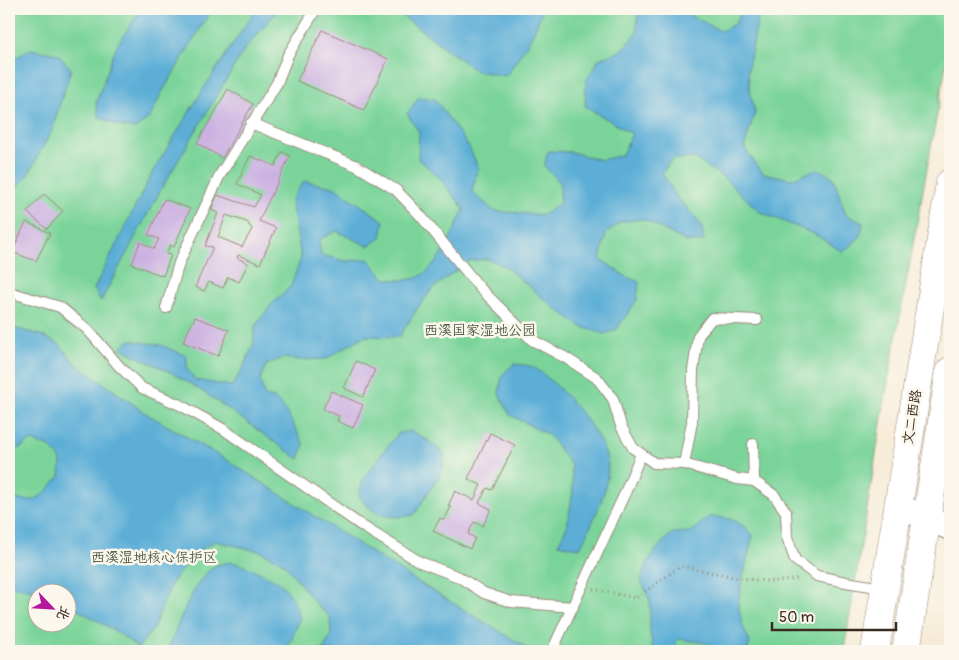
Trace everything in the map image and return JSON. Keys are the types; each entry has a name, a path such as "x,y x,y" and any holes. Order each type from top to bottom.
{"main road":[{"name":"文二西路","path":"875,651 950,183"},
{"path":"906,651 939,523 950,371"}],"street":[{"path":"898,506 939,523"}],"lane":[{"path":"166,308 179,263 220,174 276,83 288,55 316,9"},
{"path":"251,124 357,166 396,190 499,308 532,340 566,358 596,378 613,399 621,426 633,448 641,454 654,463 684,464 737,479 754,481 774,495 786,512 787,538 795,560 817,576 884,588"},
{"path":"9,292 60,306 88,330 119,366 142,388 180,404 223,428 362,526 420,562 459,577 484,593 511,602 573,607"},
{"path":"684,464 692,422 693,371 698,336 712,318 757,320"},
{"path":"753,444 754,481"},
{"path":"552,651 641,454"}],"path":[{"path":"582,588 602,590 636,598 681,566 746,578 787,582 814,573"}],"green space":[{"name":"西溪国家湿地公园","path":"9,9 950,9 950,43 886,392 844,651 9,651"}],"water":[{"path":"141,9 212,9 161,94 150,117 135,129 119,126 99,117 96,103 116,47"},
{"path":"256,9 279,9 244,50 160,191 101,301 94,289 152,173 204,88"},
{"path":"393,9 542,9 532,36 506,76 476,71"},
{"path":"638,9 677,9 721,31 735,24 742,9 760,9 748,68 749,86 755,113 744,148 763,173 791,179 818,169 833,177 846,215 863,223 860,237 843,252 814,234 760,212 723,177 694,158 672,159 662,173 677,197 702,226 704,241 687,242 643,219 620,222 606,234 600,259 625,276 639,282 637,300 616,330 604,334 582,327 556,309 506,267 488,259 469,261 433,288 399,337 364,336 326,359 300,360 283,358 266,365 260,380 265,396 274,398 288,414 304,444 299,459 189,383 121,347 129,340 161,345 187,356 187,368 195,380 232,386 253,346 255,326 272,304 291,286 301,258 291,200 304,181 334,187 384,221 381,238 368,246 336,231 319,240 321,255 345,261 368,259 385,279 402,280 421,276 437,261 464,209 440,178 418,159 419,132 407,114 419,97 435,99 469,147 478,167 472,192 494,211 543,215 560,203 560,182 544,166 548,151 571,152 601,160 622,155 632,134 585,106 586,81 599,59 621,51 637,33"},
{"path":"30,49 58,54 71,69 52,130 29,173 9,198 9,62"},
{"path":"9,327 41,335 59,344 76,364 147,414 225,459 410,577 532,651 442,651 403,646 388,651 322,651 331,636 330,617 317,605 284,563 262,552 215,541 192,555 172,582 153,629 138,648 117,632 78,610 78,582 28,582 28,589 9,586 9,494 19,500 34,500 45,493 60,476 61,460 50,447 31,441 13,452 9,463"},
{"path":"514,364 533,367 556,385 581,412 601,443 608,469 607,480 598,510 580,548 558,544 567,526 573,492 571,465 549,435 510,415 499,394 502,375"},
{"path":"411,431 429,441 444,454 443,470 414,515 390,517 377,513 359,496 363,479 399,433"},
{"path":"709,517 734,520 753,535 738,603 742,624 750,643 747,651 716,651 706,643 678,639 672,651 653,651 650,631 650,601 641,580 646,566 657,549 672,533 690,532"},
{"path":"232,562 272,579 283,586 289,593 300,618 287,651 168,651 186,606 199,583 213,567"}],"building":[{"path":"322,30 388,59 364,110 297,81"},
{"path":"228,89 253,104 222,158 197,143"},
{"path":"282,152 290,156 259,221 276,228 260,264 238,255 237,258 248,263 239,282 228,277 223,288 209,282 204,291 195,287 213,247 205,246 218,213 211,210 217,195 254,207 261,195 237,184 250,156 275,166","holes":["226,215 247,222 252,229 242,247 218,237"]},
{"path":"44,194 63,211 47,229 27,212"},
{"path":"164,199 190,209 174,247 170,245 166,254 171,255 163,276 132,264 140,242 154,249 159,239 148,235"},
{"path":"26,222 50,233 36,261 12,252"},
{"path":"195,317 229,330 218,356 183,342"},
{"path":"356,361 375,370 363,397 344,388"},
{"path":"331,391 363,405 353,428 337,421 339,416 323,409"},
{"path":"490,433 515,445 492,490 487,488 479,503 491,509 483,526 474,522 468,534 475,538 470,549 433,531 440,518 444,520 451,507 448,506 455,491 474,500 481,485 468,479"}],"park label":[{"name":"西溪湿地核心保护区","path":"154,557"}]}
